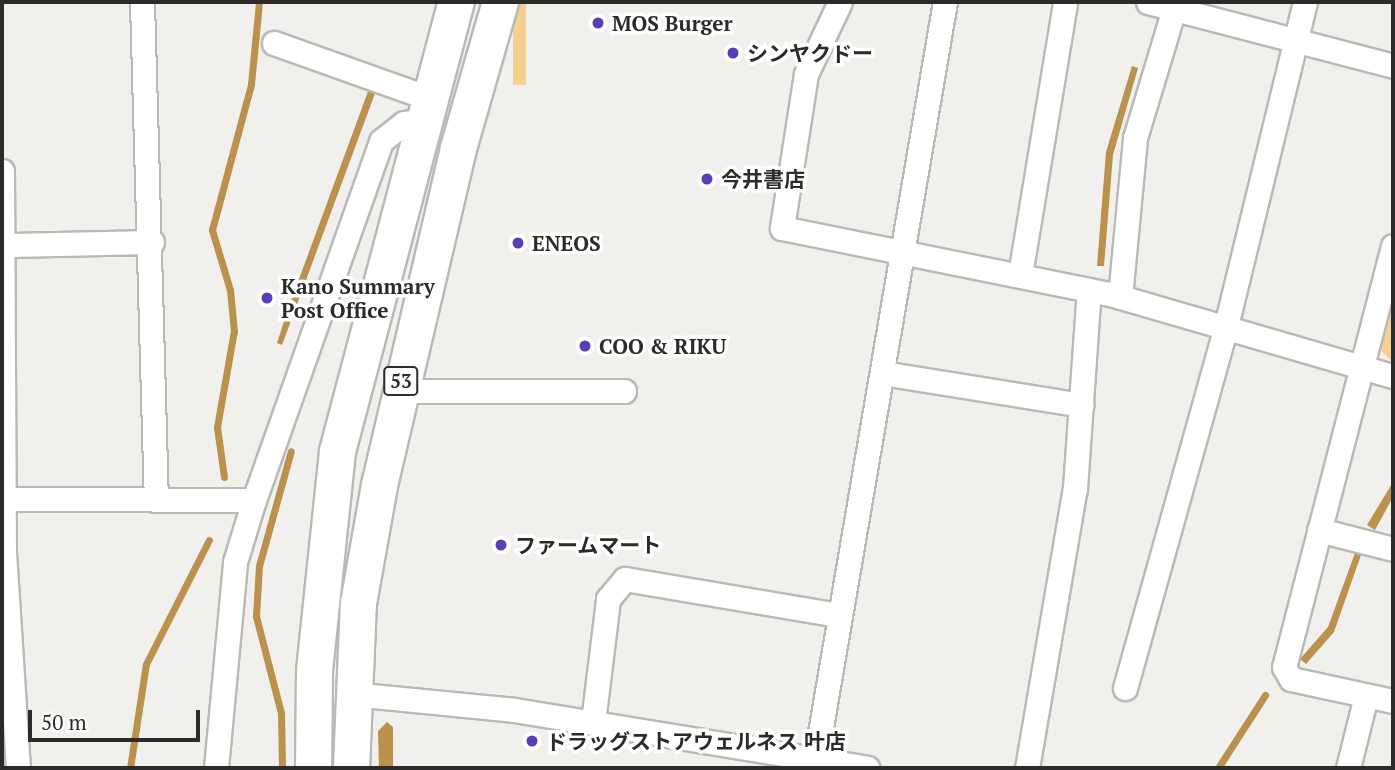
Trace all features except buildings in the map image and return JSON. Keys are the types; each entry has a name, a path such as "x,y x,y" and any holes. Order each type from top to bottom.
{"highway":[{"name":"53","path":"313,768 314,670 337,451 456,2"},
{"name":"53","path":"351,768 352,694 358,603 398,391 499,2"}],"street":[{"path":"142,2 152,242 156,499"},
{"path":"840,2 807,75 782,228 904,250 1120,297 1225,330 1393,376"},
{"path":"815,763 838,615 904,250 945,2"},
{"path":"1020,275 1065,2"},
{"path":"1148,2 1189,8 1294,41 1393,66"},
{"path":"1125,688 1225,330 1294,41 1306,2"},
{"path":"1120,297 1135,138 1189,8"},
{"path":"274,43 427,110"},
{"path":"216,768 235,562 254,500 381,141 427,110"},
{"path":"2,172 6,245 9,699 18,768"},
{"path":"6,245 152,242"},
{"path":"1393,246 1284,667 1291,680 1393,701"},
{"path":"1027,768 1063,577 1081,405 1089,290"},
{"path":"882,373 1081,405"},
{"path":"398,391 624,390"},
{"path":"6,499 254,500"},
{"path":"1320,530 1393,549"},
{"path":"593,722 608,599 625,579 838,615"},
{"path":"352,694 593,722 815,763 867,768"},
{"path":"1348,768 1366,696"}],"shaded area":[{"path":"513,2 526,2 526,85 513,85"},
{"path":"1132,66 1138,68 1113,155 1104,266 1097,266 1106,152"},
{"path":"370,86 377,88 282,345 277,343 288,309"},
{"path":"1393,293 1393,362 1379,349"},
{"path":"1098,308 1074,577 1045,746 1040,768 1033,768"},
{"path":"1393,482 1393,497 1375,530 1367,525"},
{"path":"1355,553 1361,555 1334,632 1306,664 1300,659 1328,627"},
{"path":"387,722 393,727 393,768 379,768 378,731"}],"waterway":[{"path":"224,477 217,427 234,331 230,290 212,230 251,84 259,2"},
{"path":"282,768 281,713 256,616 259,566 291,451"},
{"path":"130,768 146,664 209,540"},
{"path":"1218,768 1265,695"}],"place":[{"name":"MOS Burger","path":"598,23"},
{"name":"シンヤクドー","path":"733,53"},
{"name":"今井書店","path":"707,179"},
{"name":"ENEOS","path":"518,243"},
{"name":"Kano Summary Post Office","path":"267,298"},
{"name":"COO & RIKU","path":"585,346"},
{"name":"ファームマート","path":"501,545"},
{"name":"ドラッグストアウェルネス 叶店","path":"532,741"}]}
